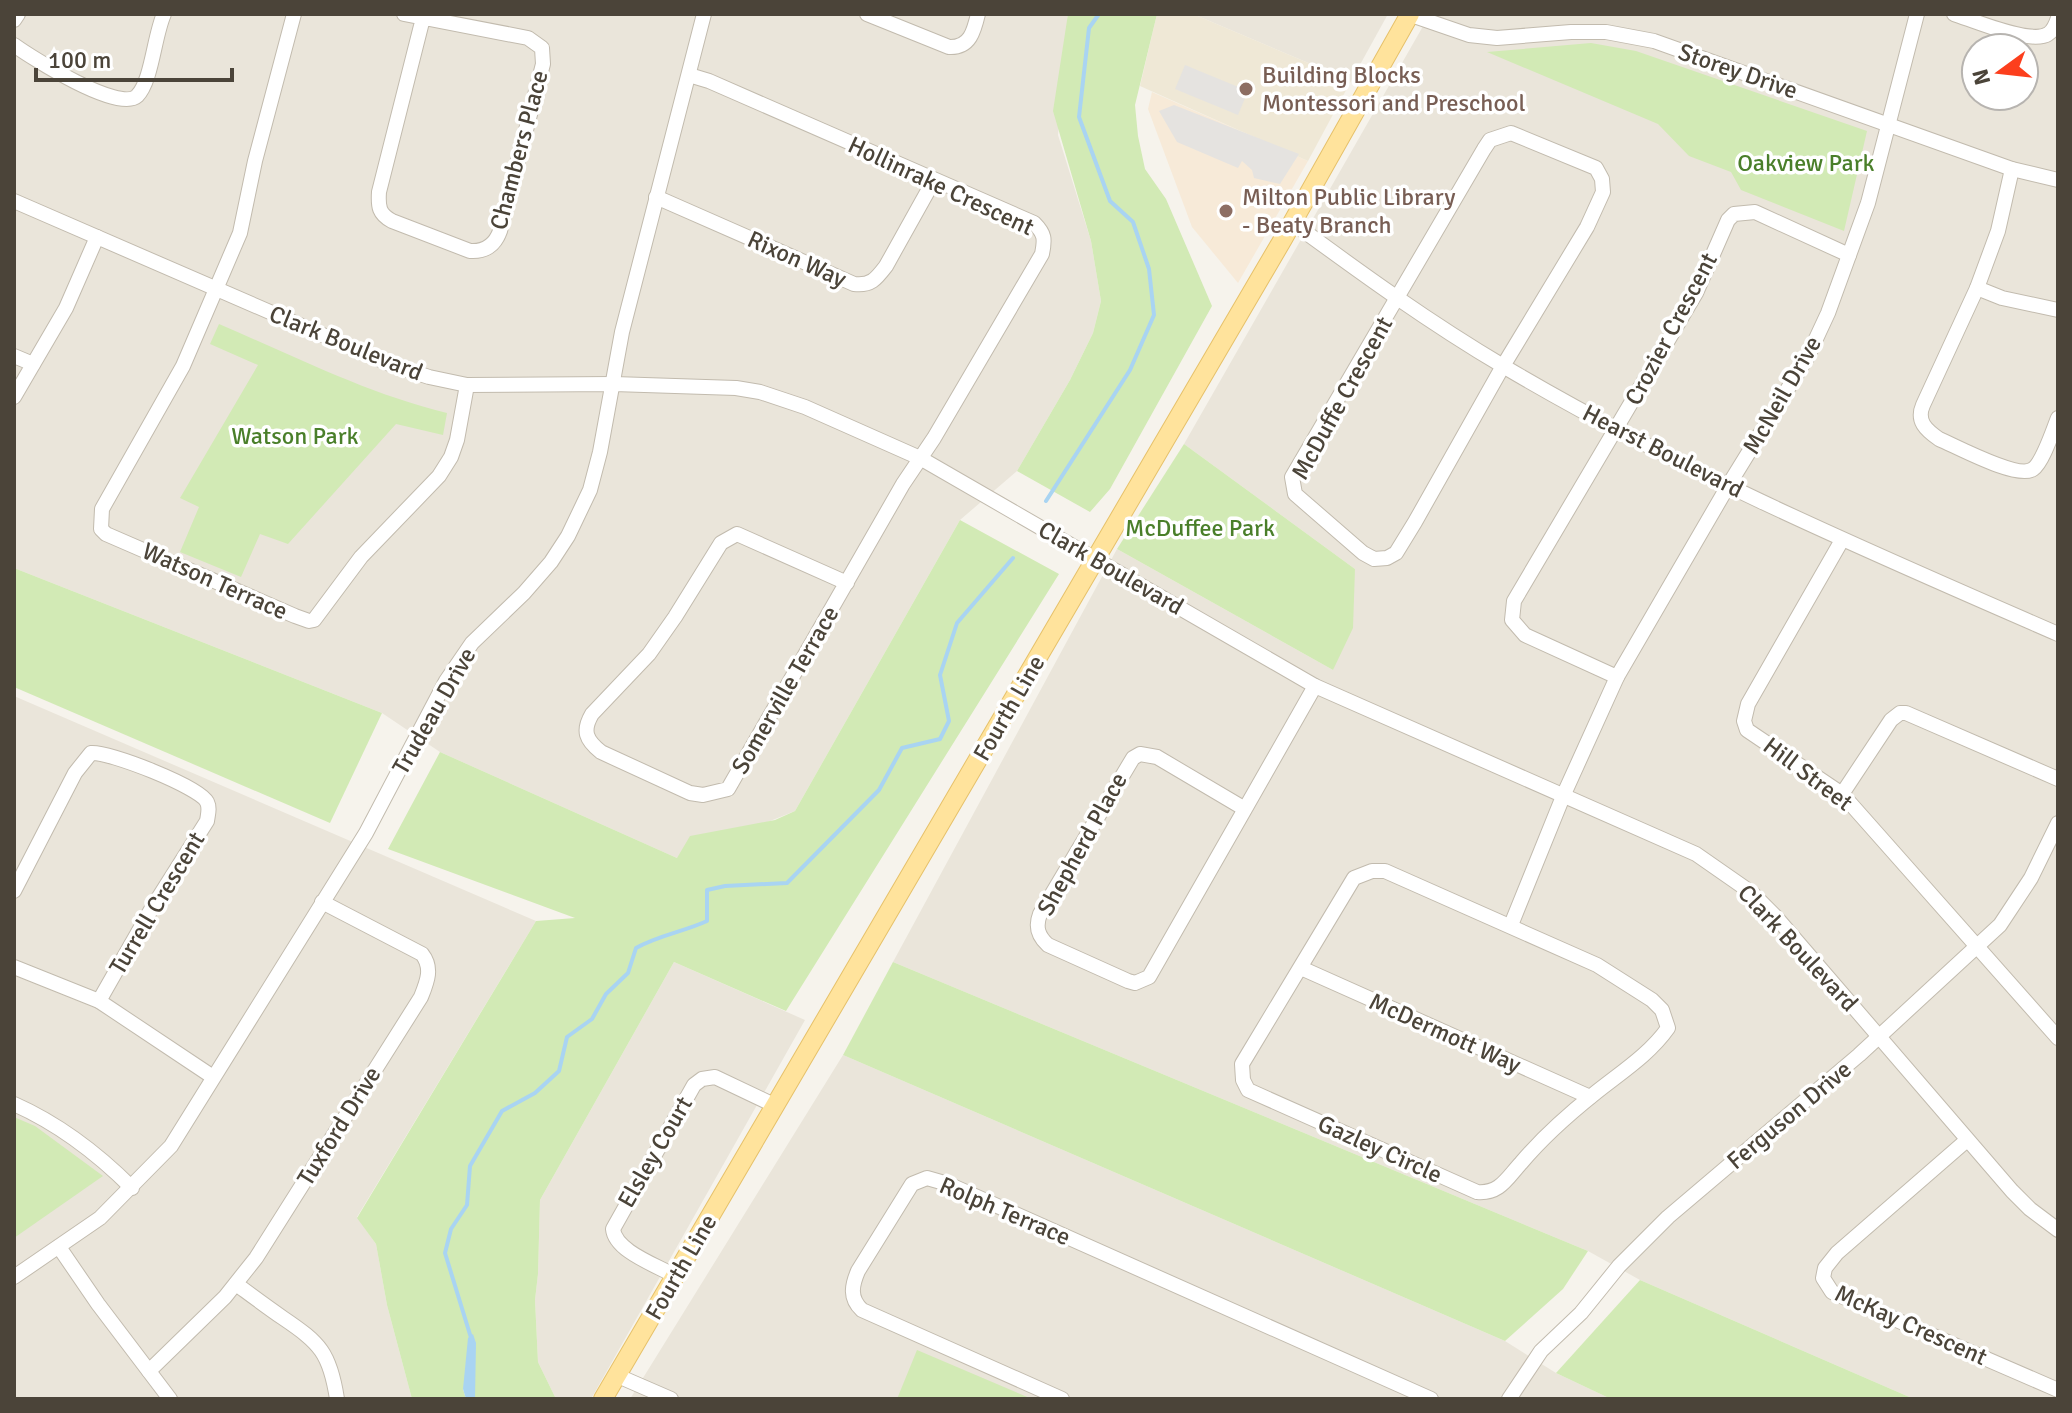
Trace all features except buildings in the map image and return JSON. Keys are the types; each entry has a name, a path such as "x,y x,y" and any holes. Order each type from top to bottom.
{"main road":[{"name":"Fourth Line","path":"603,1399 1293,223 1409,14"}],"street":[{"path":"14,20 18,14"},
{"path":"14,45 61,74 112,99 129,101 137,96 146,79 164,14"},
{"path":"216,289 240,233 255,161 294,14"},
{"name":"Chambers Place","path":"404,14 528,38 542,48 544,55 500,231 489,248 479,252 392,221 383,216 378,205 423,18"},
{"name":"Trudeau Drive","path":"14,1277 100,1218 171,1146 366,833 454,669 472,643 551,562 568,536 590,490 614,384 622,332 704,14"},
{"path":"867,14 949,47 957,47 972,36 978,14"},
{"name":"Storey Drive","path":"1409,14 1469,35 1497,38 1606,32 1654,41 2012,169 2058,180"},
{"name":"McNeil Drive","path":"1564,794 1617,677 1808,356 1828,313 1868,203 1917,14"},
{"path":"1954,14 2023,36 2040,38 2049,34 2058,18"},
{"name":"Hollinrake Crescent","path":"689,75 1034,223 1044,233 1042,254 920,458"},
{"path":"1398,299 1490,140 1511,133 1596,168 1602,179 1603,192 1587,227 1503,366"},
{"path":"2012,169 1998,231 1977,288 1920,412 1923,425 1939,439 2012,470 2026,472 2037,465 2058,418"},
{"name":"Rixon Way","path":"656,197 854,284 865,286 877,279 886,266 934,180"},
{"name":"Clark Boulevard","path":"14,201 392,365 429,377 467,385 712,386 760,392 805,407 920,458 1315,686 1665,839 1725,872 1776,917 2012,1191 2058,1230"},
{"name":"Crozier Crescent","path":"1617,428 1696,293 1724,227 1734,214 1755,212 1849,255"},
{"name":"Hearst Boulevard","path":"1293,223 1398,299 1503,366 1617,428 1728,486 1842,540 2058,634"},
{"path":"14,397 66,308 97,237"},
{"path":"1977,288 2002,298 2058,310"},
{"name":"Watson Terrace","path":"216,289 183,366 102,509 101,529 106,534 295,616 309,621 320,615 361,557 439,476 457,440 467,385"},
{"name":"McDuffe Crescent","path":"1398,299 1291,482 1295,494 1363,553 1374,559 1387,558 1396,553 1503,366"},
{"path":"14,356 33,364"},
{"path":"1617,428 1514,601 1512,610 1512,620 1525,635 1617,677"},
{"name":"Somerville Terrace","path":"847,583 750,538 737,534 721,543 649,654 592,714 585,734 591,744 601,752 690,793 714,795 728,789 920,458"},
{"name":"Hill Street","path":"1842,540 1748,704 1744,721 1747,730 1842,794 2058,1038"},
{"name":"Shepherd Place","path":"1245,809 1157,757 1140,754 1133,758 1040,914 1037,922 1041,939 1128,981 1135,983 1149,977 1245,809 1315,686"},
{"path":"1842,794 1891,720 1900,713 2058,779"},
{"name":"Turrell Crescent","path":"14,891 75,773 91,753 100,752 127,762 197,792 207,801 207,821 152,908 99,1001"},
{"path":"1511,925 1564,794"},
{"name":"Ferguson Drive","path":"1509,1399 1541,1351 1581,1313 1619,1266 1668,1217 1879,1037 2000,925 2019,898 2058,823"},
{"name":"Gazley Circle","path":"1372,871 1385,871 1511,925 1597,965 1652,1000 1662,1010 1668,1028 1657,1045 1590,1097 1523,1160 1504,1184 1488,1193 1477,1192 1248,1090 1243,1080 1242,1064 1354,878 1372,871"},
{"name":"Tuxford Drive","path":"149,1371 236,1284 268,1240 427,983 429,971 422,954 322,902"},
{"path":"14,967 99,1001 213,1077"},
{"name":"McDermott Way","path":"1301,968 1590,1097"},
{"name":"Elsley Court","path":"675,1276 622,1247 614,1237 613,1229 694,1085 702,1079 715,1077 776,1106"},
{"path":"14,1104 66,1132 110,1166 132,1188"},
{"name":"McKay Crescent","path":"1967,1140 1837,1253 1825,1268 1823,1278 1832,1292 2058,1390"},
{"name":"Rolph Terrace","path":"1062,1399 862,1310 855,1304 852,1285 858,1271 912,1184 927,1178 948,1184 1431,1399"},
{"path":"59,1247 170,1399"},
{"path":"236,1284 306,1332 320,1347 329,1363 337,1399"},
{"path":"618,1376 671,1399"}],"shaded area":[{"path":"14,14 1068,14 1058,135 1091,241 1101,301 1093,333 1070,380 1017,471 960,520 795,811 677,858 440,752 382,713 14,568"},
{"name":"Building Blocks Montessori and Preschool","path":"1157,14 1193,14 1351,81 1308,161 1140,86"},
{"path":"1193,14 1388,14 1351,81"},
{"path":"1430,14 2058,14 2058,1399 1914,1399 1640,1280 1588,1251 893,962 1117,549 1333,670 1355,569 1184,444"},
{"path":"1185,65 1248,91 1238,115 1175,89"},
{"path":"1152,92 1308,161 1238,283 1192,227 1148,109"},
{"path":"1174,105 1299,154 1280,184 1254,178 1252,170 1242,161 1238,168 1177,142 1159,111"},
{"path":"14,696 536,921 357,1217 376,1244 387,1305 412,1399 14,1399"},
{"path":"674,962 805,1020 591,1399 556,1399 538,1362 535,1300 540,1200"},
{"path":"843,1055 1505,1341 1556,1373 1611,1399 630,1399"}],"green space":[{"path":"1068,14 1157,14 1135,105 1138,136 1145,169 1166,199 1212,306 1110,489 1090,512 1017,471 1070,380 1093,333 1101,301 1091,241 1053,111"},
{"name":"Oakview Park","path":"1591,43 1636,51 1867,131 1844,231 1741,190 1731,172 1689,156 1658,124 1487,52"},
{"name":"Watson Park","path":"219,324 360,385 447,413 443,435 396,424 288,544 260,534 241,577 180,552 199,507 180,498 258,365 210,344"},
{"name":"McDuffee Park","path":"1184,444 1355,569 1353,628 1333,670 1117,549"},
{"path":"960,520 1059,574 786,1011 674,962 540,1200 535,1300 538,1362 556,1399 475,1399 474,1389 463,1389 466,1399 412,1399 387,1305 376,1244 357,1218 536,921 575,918 388,849 440,752 677,858 690,836 775,820 795,811"},
{"path":"14,568 382,713 330,823 14,687"},
{"path":"893,962 1588,1251 1563,1289 1505,1341 843,1055"},
{"path":"14,1117 35,1126 103,1176 14,1238"},
{"path":"1640,1280 1914,1399 1611,1399 1556,1373"},
{"path":"917,1350 1032,1399 897,1399"}],"water":[{"path":"473,1334 476,1343 475,1399 466,1399 463,1389 468,1338"}],"waterway":[{"path":"1046,501 1130,370 1154,315 1149,269 1133,222 1110,201 1079,117 1089,28 1099,14"},
{"path":"472,1341 445,1253 451,1229 467,1205 470,1166 502,1111 535,1093 559,1071 567,1037 592,1019 606,994 628,973 636,948 707,921 707,890 725,886 787,883 879,790 902,748 940,739 949,721 940,675 957,623 1013,558"}],"place":[{"name":"Building Blocks Montessori and Preschool","path":"1246,89"},
{"name":"Milton Public Library - Beaty Branch","path":"1226,211"}]}
